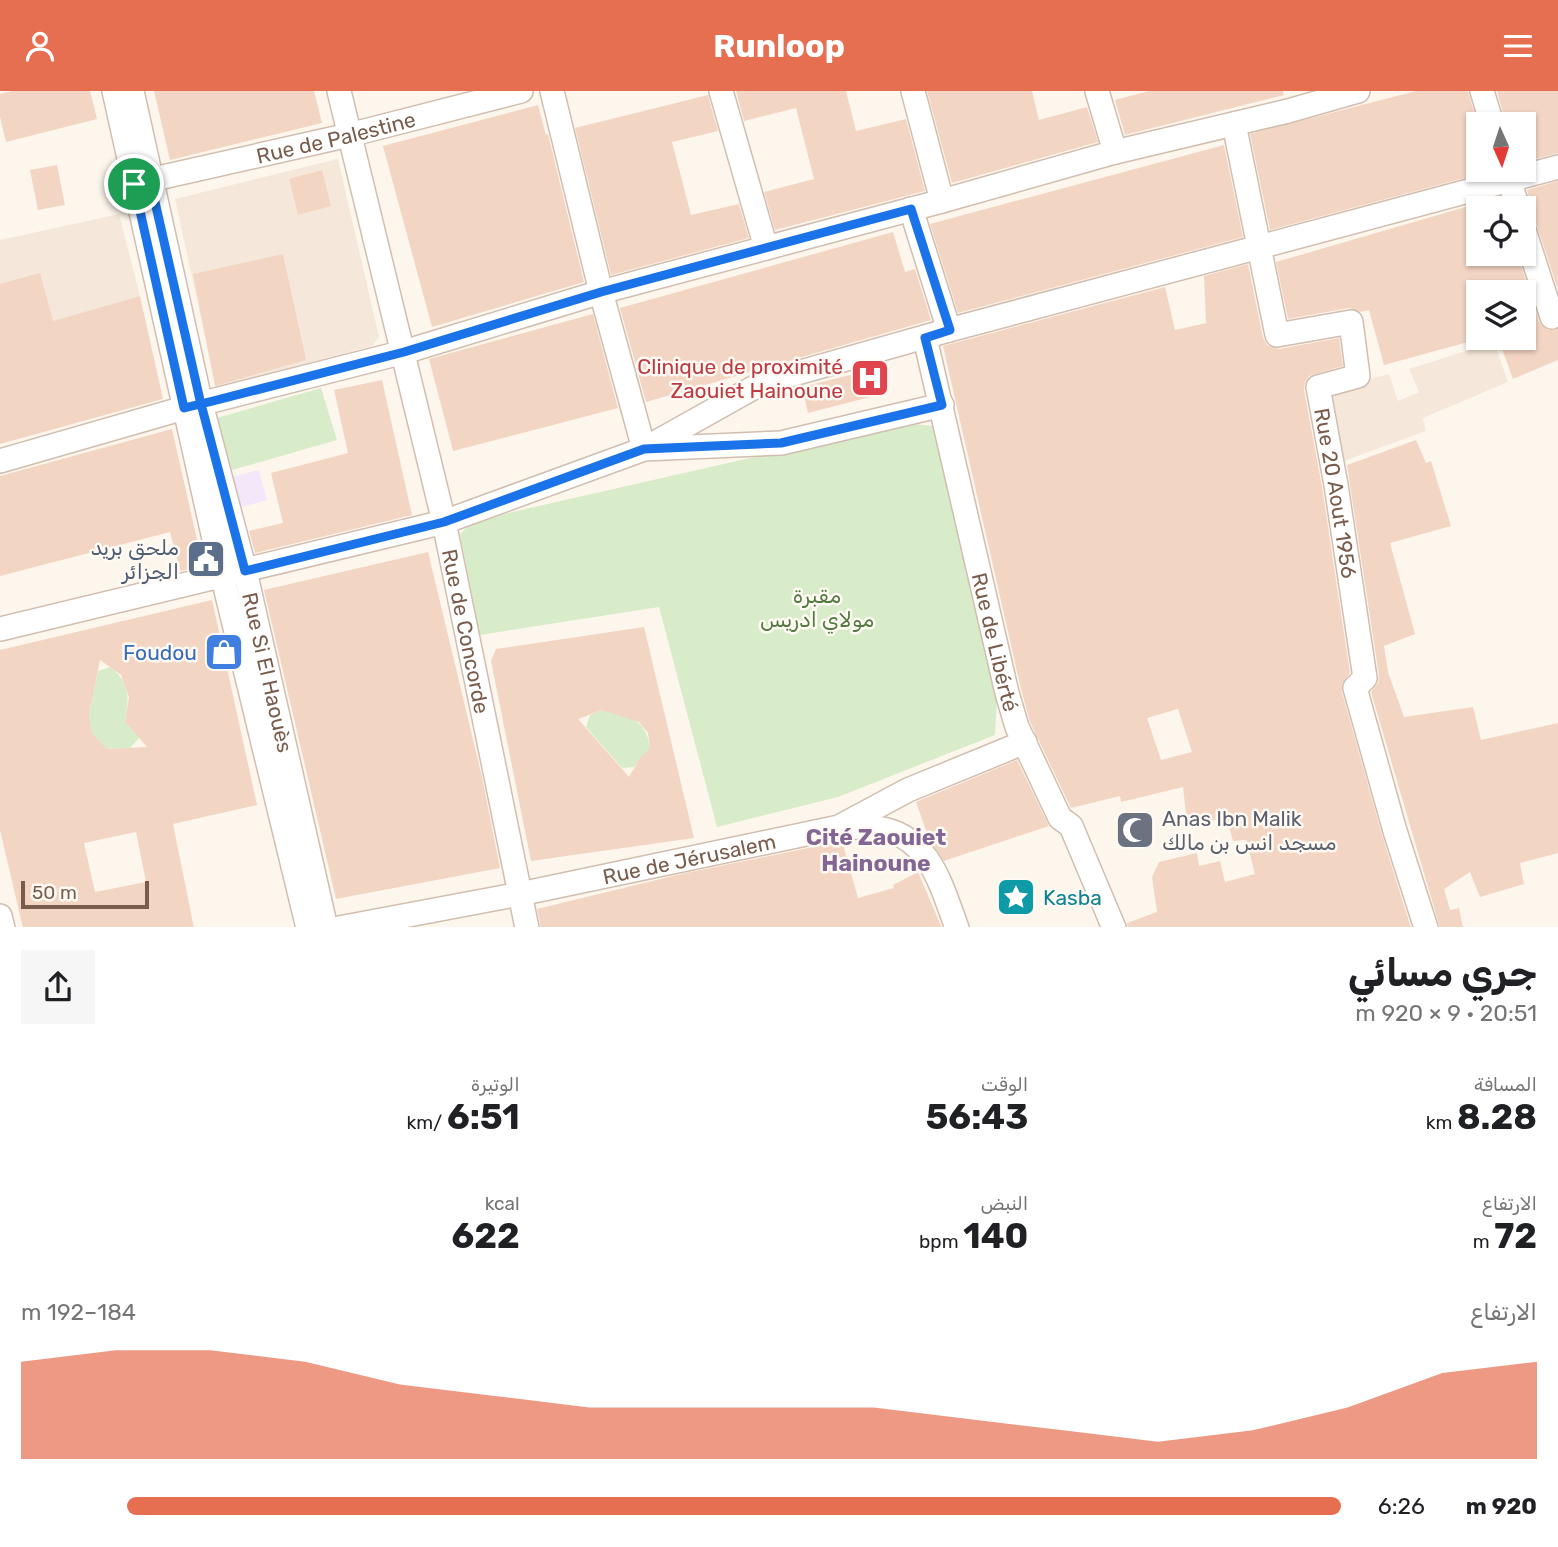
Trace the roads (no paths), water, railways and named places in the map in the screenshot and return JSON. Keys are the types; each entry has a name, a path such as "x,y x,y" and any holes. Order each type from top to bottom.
{"street":[{"name":"Rue Si El Haouès","path":"114,91 142,182 234,574 326,927"},
{"name":"Rue Si El Haouès","path":"132,91 142,182"},
{"name":"Rue de Concorde","path":"339,91 444,522 527,927"},
{"name":"Rue de Palestine","path":"142,182 349,135 521,91"},
{"path":"552,91 601,292 644,449"},
{"path":"721,91 766,248"},
{"path":"913,91 942,201"},
{"path":"1097,91 1115,152"},
{"path":"0,461 193,406 404,352 601,292 1115,152 1234,124 1286,101 1358,91"},
{"path":"1482,91 1488,112"},
{"name":"Rue 20 Aout 1956","path":"1234,124 1277,335 1350,322 1358,376 1318,387 1336,485 1365,678 1355,688 1395,831 1426,927"},
{"path":"1536,170 1558,167"},
{"path":"0,629 444,522 644,449 762,383 1259,248 1483,182"},
{"path":"911,209 950,330"},
{"path":"1536,266 1552,317"},
{"name":"Rue de Libérté","path":"925,338 1017,727 1060,818 1071,826 1114,927"},
{"path":"644,449 781,443 942,405"},
{"name":"Rue Si El Haouès","path":"234,574 308,927"},
{"name":"Rue de Jérusalem","path":"339,927 520,894 839,827 908,790 1025,742"},
{"path":"839,827 877,828 903,835 923,851 941,885 957,927"},
{"path":"0,916 3,927"}],"place":[{"name":"Clinique de proximité Zaouiet Hainoune","path":"870,378"},
{"name":"ملحق بريد الجزائر","path":"206,559"},
{"name":"Foudou","path":"224,652"},
{"name":"Anas Ibn Malik مسجد انس بن مالك","path":"1135,830"},
{"name":"Kasba","path":"1016,897"}],"district":[{"name":"Cité Zaouiet Hainoune","path":"876,850"}],"park label":[{"name":"مقبرة مولاي ادريس","path":"817,607"}]}
